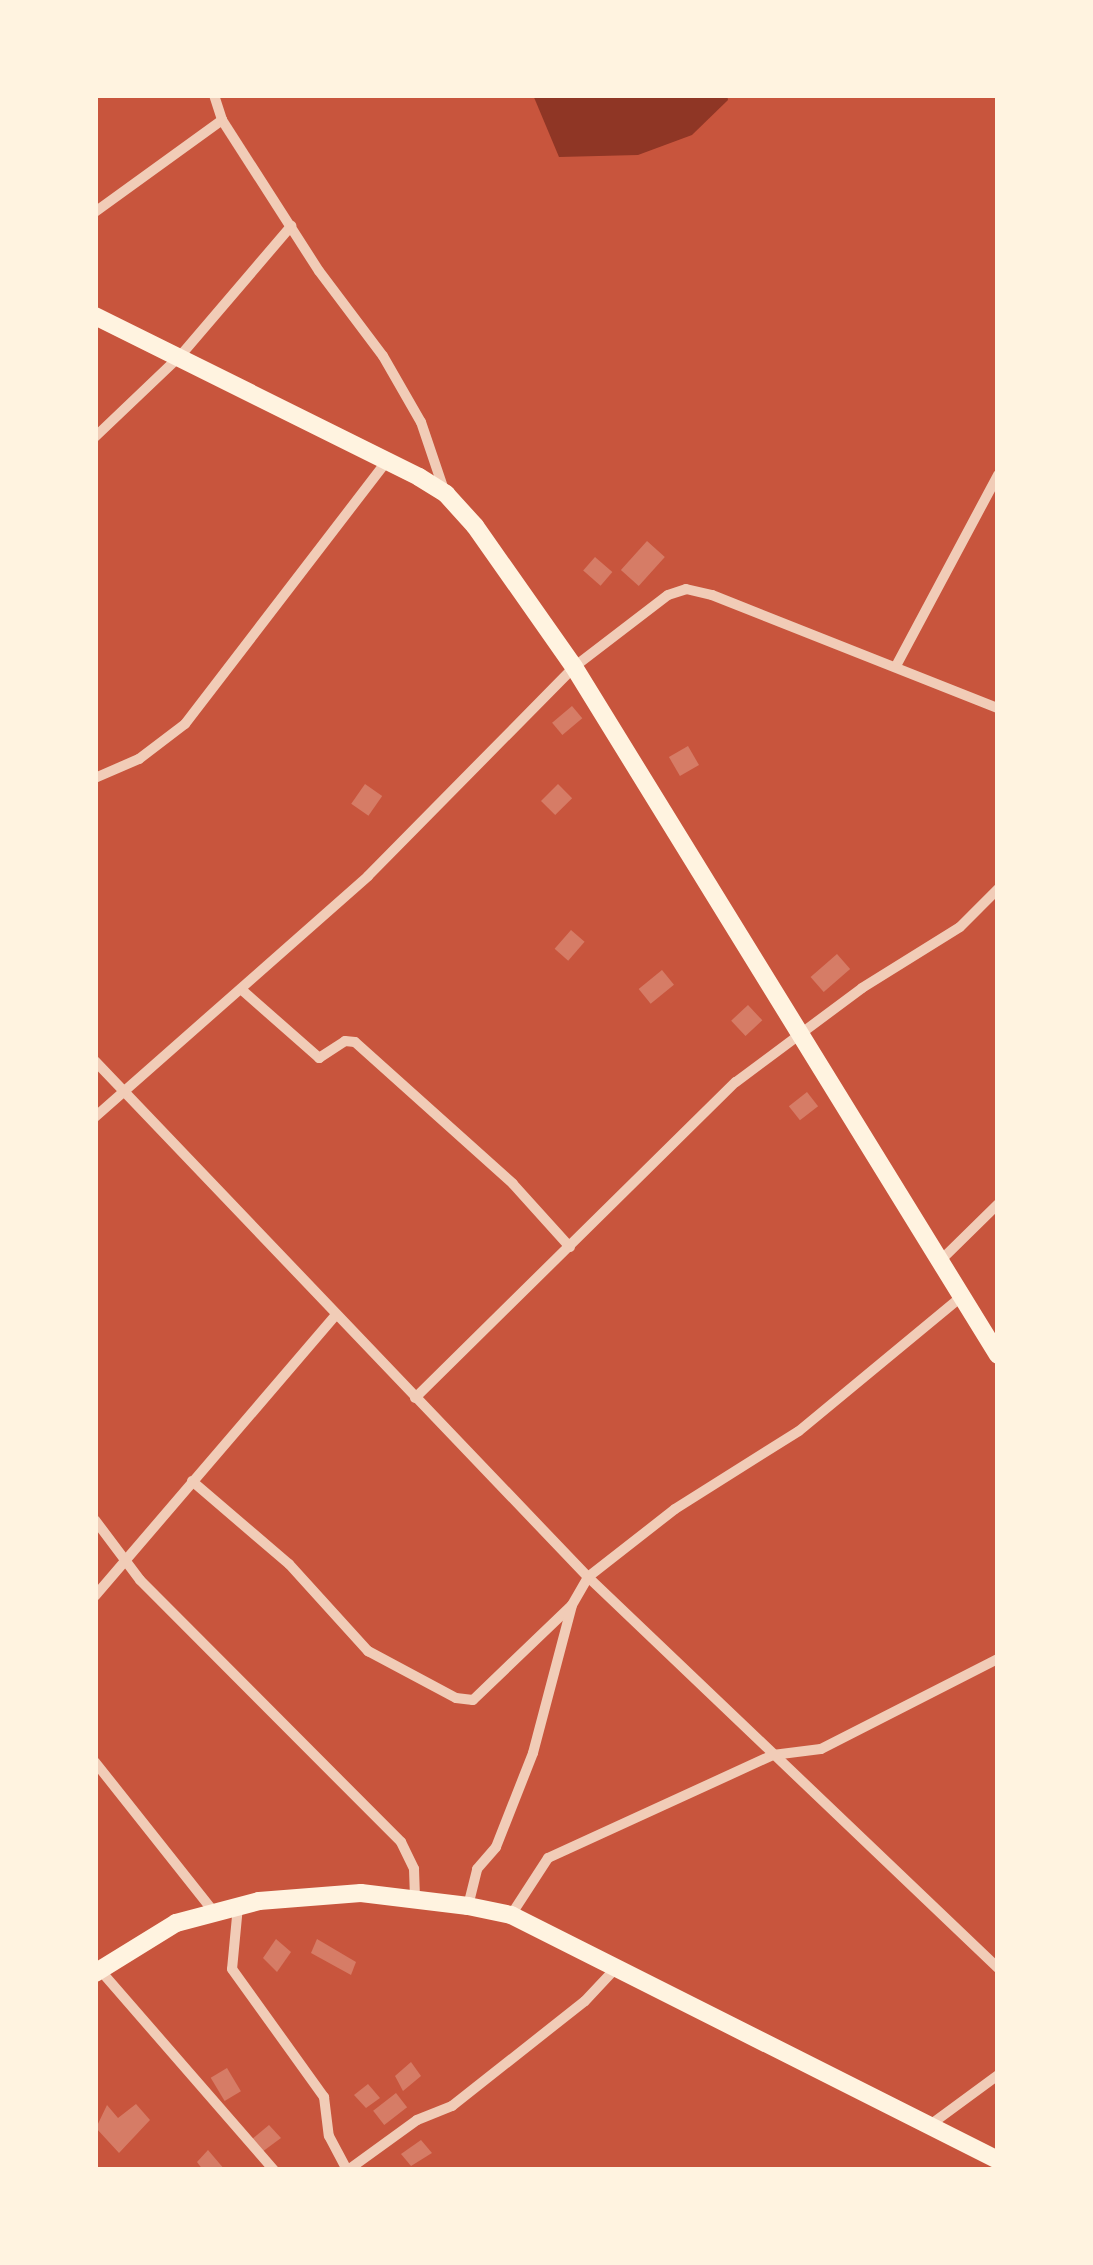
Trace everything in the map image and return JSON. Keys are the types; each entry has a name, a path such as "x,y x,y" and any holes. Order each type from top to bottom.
{"main road":[{"path":"95,316 181,355 446,494 574,667 998,1355"},
{"path":"97,1971 176,1923 238,1905 307,1894 415,1895 468,1906 511,1916 998,2160"}],"street":[{"path":"214,95 222,120 383,356 421,422 446,494"},
{"path":"95,212 222,120"},
{"path":"95,437 181,355 291,226"},
{"path":"95,778 139,758 185,724 387,461"},
{"path":"896,666 998,476"},
{"path":"95,1117 368,876 574,667 668,595 686,589 998,708"},
{"path":"416,1398 736,1082 798,1035 960,927 998,888"},
{"path":"242,990 320,1058 345,1041 355,1042 513,1184 570,1247"},
{"path":"95,1061 334,1318 588,1578 998,1968"},
{"path":"940,1262 998,1204"},
{"path":"192,1482 289,1564 368,1651 456,1698 473,1700 572,1605 588,1578 626,1544 814,1420 962,1296"},
{"path":"95,1596 334,1318"},
{"path":"95,1520 125,1559 400,1842 414,1869 415,1895"},
{"path":"468,1906 477,1869 496,1847 533,1753 572,1605"},
{"path":"511,1916 548,1858 773,1755 821,1750 998,1659"},
{"path":"95,1762 214,1911"},
{"path":"238,1905 232,1970 324,2097 329,2136 348,2170 417,2120 452,2106 585,2001 616,1968"},
{"path":"97,1971 274,2170"},
{"path":"930,2124 998,2075"}],"shaded area":[{"path":"533,95 727,95 728,100 692,135 638,155 559,157"}],"building":[{"path":"647,541 665,557 639,586 621,570"},
{"path":"595,557 612,572 601,586 583,571"},
{"path":"572,706 582,718 562,735 552,723"},
{"path":"688,746 699,765 680,776 669,757"},
{"path":"365,784 382,796 368,816 351,804"},
{"path":"558,784 572,798 555,815 541,801"},
{"path":"571,930 585,942 568,961 555,949"},
{"path":"837,954 850,969 824,992 811,977"},
{"path":"662,970 674,985 651,1004 639,989"},
{"path":"748,1005 762,1020 746,1036 731,1021"},
{"path":"807,1092 818,1106 800,1120 789,1106"},
{"path":"276,1939 291,1952 277,1972 263,1958"},
{"path":"317,1939 356,1962 351,1975 311,1953"},
{"path":"411,2062 421,2076 403,2091 395,2076"},
{"path":"227,2068 241,2091 225,2101 211,2078"},
{"path":"368,2084 380,2098 366,2108 354,2095"},
{"path":"396,2093 407,2107 384,2125 373,2111"},
{"path":"136,2104 150,2120 119,2153 96,2128 107,2105 118,2118"},
{"path":"269,2125 281,2138 262,2152 251,2140"},
{"path":"421,2140 432,2153 411,2166 401,2154"},
{"path":"208,2150 225,2170 203,2170 197,2162"}]}
